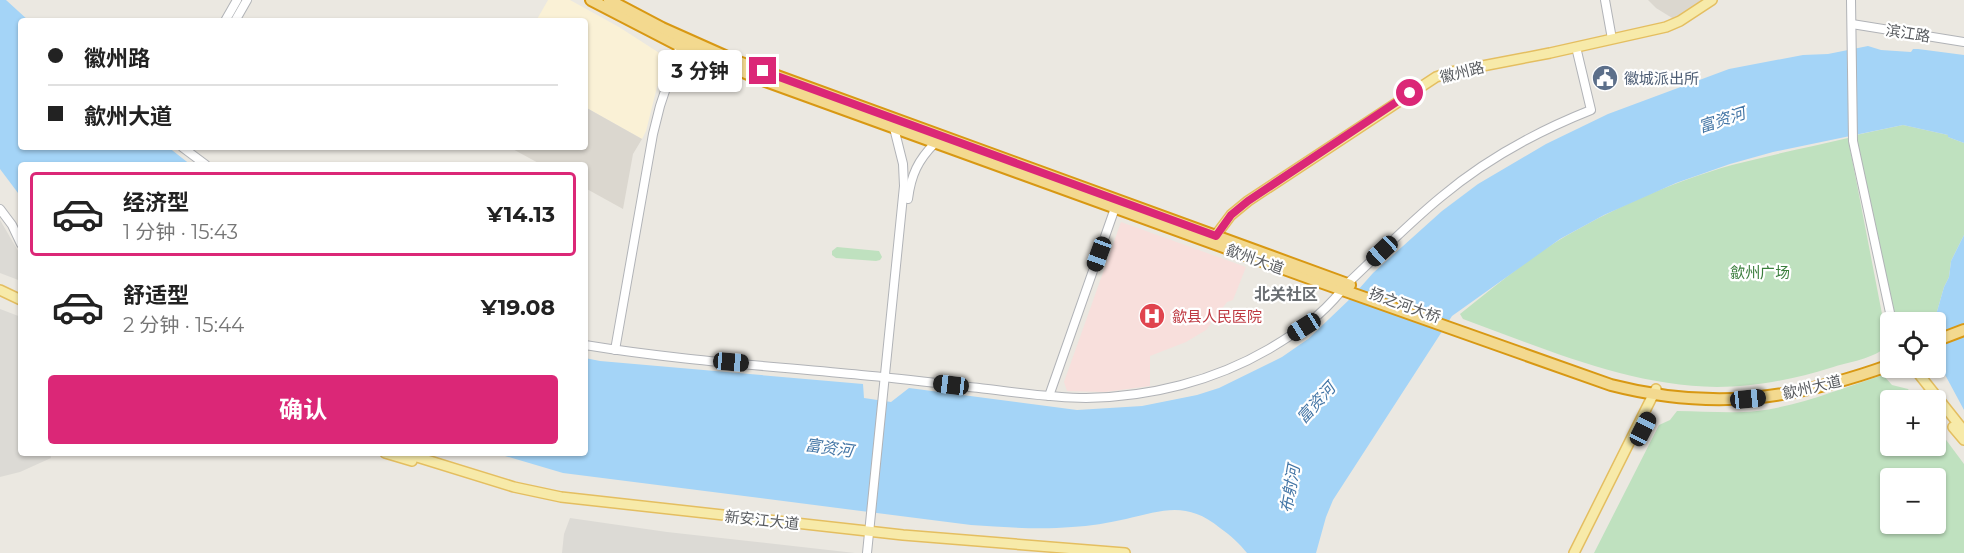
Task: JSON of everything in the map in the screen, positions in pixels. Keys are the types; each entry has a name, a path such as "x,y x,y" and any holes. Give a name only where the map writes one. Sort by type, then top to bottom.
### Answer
{"highway":[{"name":"歙州大道","path":"591,0 680,46 742,72 1115,208 1348,288"},
{"name":"歙州大道","path":"609,0 662,28 736,61 1216,236 1348,288"},
{"name":"扬之河大桥","path":"1348,288 1457,328"},
{"name":"歙州大道","path":"1457,328 1594,380 1710,400 1762,398 1808,390 1880,368"},
{"path":"1946,337 1964,330"},
{"path":"1946,344 1964,338"},
{"name":"歙州大道","path":"1658,392 1710,394 1768,391 1825,378 1880,361"}],"main road":[{"name":"徽州路","path":"1216,236 1231,215 1248,201 1430,80 1451,72 1675,24 1712,0"},
{"path":"0,284 18,293"},
{"path":"0,290 18,299"},
{"path":"1915,378 1924,390"},
{"path":"1922,378 1964,431"},
{"path":"1574,553 1658,392"},
{"path":"1581,553 1658,392"},
{"path":"1946,417 1964,440"},
{"name":"新安江大道","path":"395,456 513,493 549,501 1125,553"},
{"name":"新安江大道","path":"414,456 514,487 550,495 1044,553"}],"street":[{"path":"227,18 237,0"},
{"path":"237,18 247,0"},
{"path":"1605,0 1612,39"},
{"path":"1851,0 1853,141 1890,312"},
{"name":"滨江路","path":"1852,26 1964,42"},
{"path":"615,350 653,134 680,46"},
{"path":"588,346 1050,396 1098,398 1138,394 1218,374 1254,357 1304,327 1348,288 1421,214 1456,185 1556,125 1591,110 1576,47"},
{"path":"872,553 872,531 904,186 903,164 894,128"},
{"path":"887,377 909,195 915,168 921,157 935,143"},
{"path":"186,150 202,162"},
{"path":"1050,396 1115,208"},
{"path":"0,209 18,238"},
{"path":"867,553 872,531"}],"shaded area":[{"path":"548,0 570,0 619,27 664,56 667,64 657,87 642,139 588,109 588,18 538,18"},
{"path":"1648,0 1709,0 1677,21"},
{"path":"588,109 642,139 633,154 623,209 588,190 588,162 536,162 514,150 588,150"},
{"path":"0,220 18,251 18,280 0,273"},
{"name":"歙县人民医院","path":"1121,222 1246,267 1233,300 1227,302 1206,330 1186,342 1150,356 1150,386 1105,392 1067,391 1064,382"},
{"path":"0,309 18,316 18,456 51,456 51,458 20,472 0,477"},
{"path":"570,518 667,532 855,553 562,553 564,534"}],"green space":[{"path":"1903,125 1948,135 1964,143 1964,235 1951,261 1949,277 1937,312 1893,312 1855,141 1856,135"},
{"name":"歙州广场","path":"1848,138 1882,312 1880,352 1876,354 1861,360 1774,382 1731,387 1684,385 1651,380 1587,364 1463,319 1460,314 1543,250 1597,219 1686,180 1775,154"},
{"path":"837,247 879,251 882,257 876,261 836,258 832,255 832,251"},
{"path":"1880,376 1880,378 1886,378 1892,385 1908,389 1880,390 1880,456 1946,456 1946,440 1964,464 1964,553 1594,553 1659,425 1670,420 1677,411 1757,411 1805,401"}],"water":[{"path":"0,0 6,0 26,18 18,18 18,150 172,150 187,162 18,162 18,193 0,169"},
{"path":"1868,46 1881,50 1911,52 1913,49 1918,49 1964,55 1964,143 1948,135 1903,125 1773,152 1676,183 1604,215 1560,239 1452,316 1333,500 1316,553 1247,553 1208,519 1186,511 1164,511 1106,523 1059,528 971,525 563,473 505,456 588,456 588,359 863,384 864,398 891,402 909,388 1077,410 1142,406 1197,395 1219,388 1282,357 1308,339 1351,298 1373,273 1442,211 1478,184 1546,144 1608,114 1729,69 1803,55 1828,54"},
{"path":"1964,235 1964,410 1946,376 1946,312 1937,312 1949,277 1951,261"}],"place":[{"name":"徽城派出所","path":"1605,78"},
{"name":"歙县人民医院","path":"1152,316"}],"district":[{"name":"北关社区","path":"1286,294"}],"route":[{"path":"763,71 1216,236 1231,215 1248,201 1410,93"}],"water label":[{"name":"富资河","path":"1722,120"},
{"name":"富资河","path":"1316,403"},
{"name":"富资河","path":"829,448"},
{"name":"布射河","path":"1290,489"}]}
